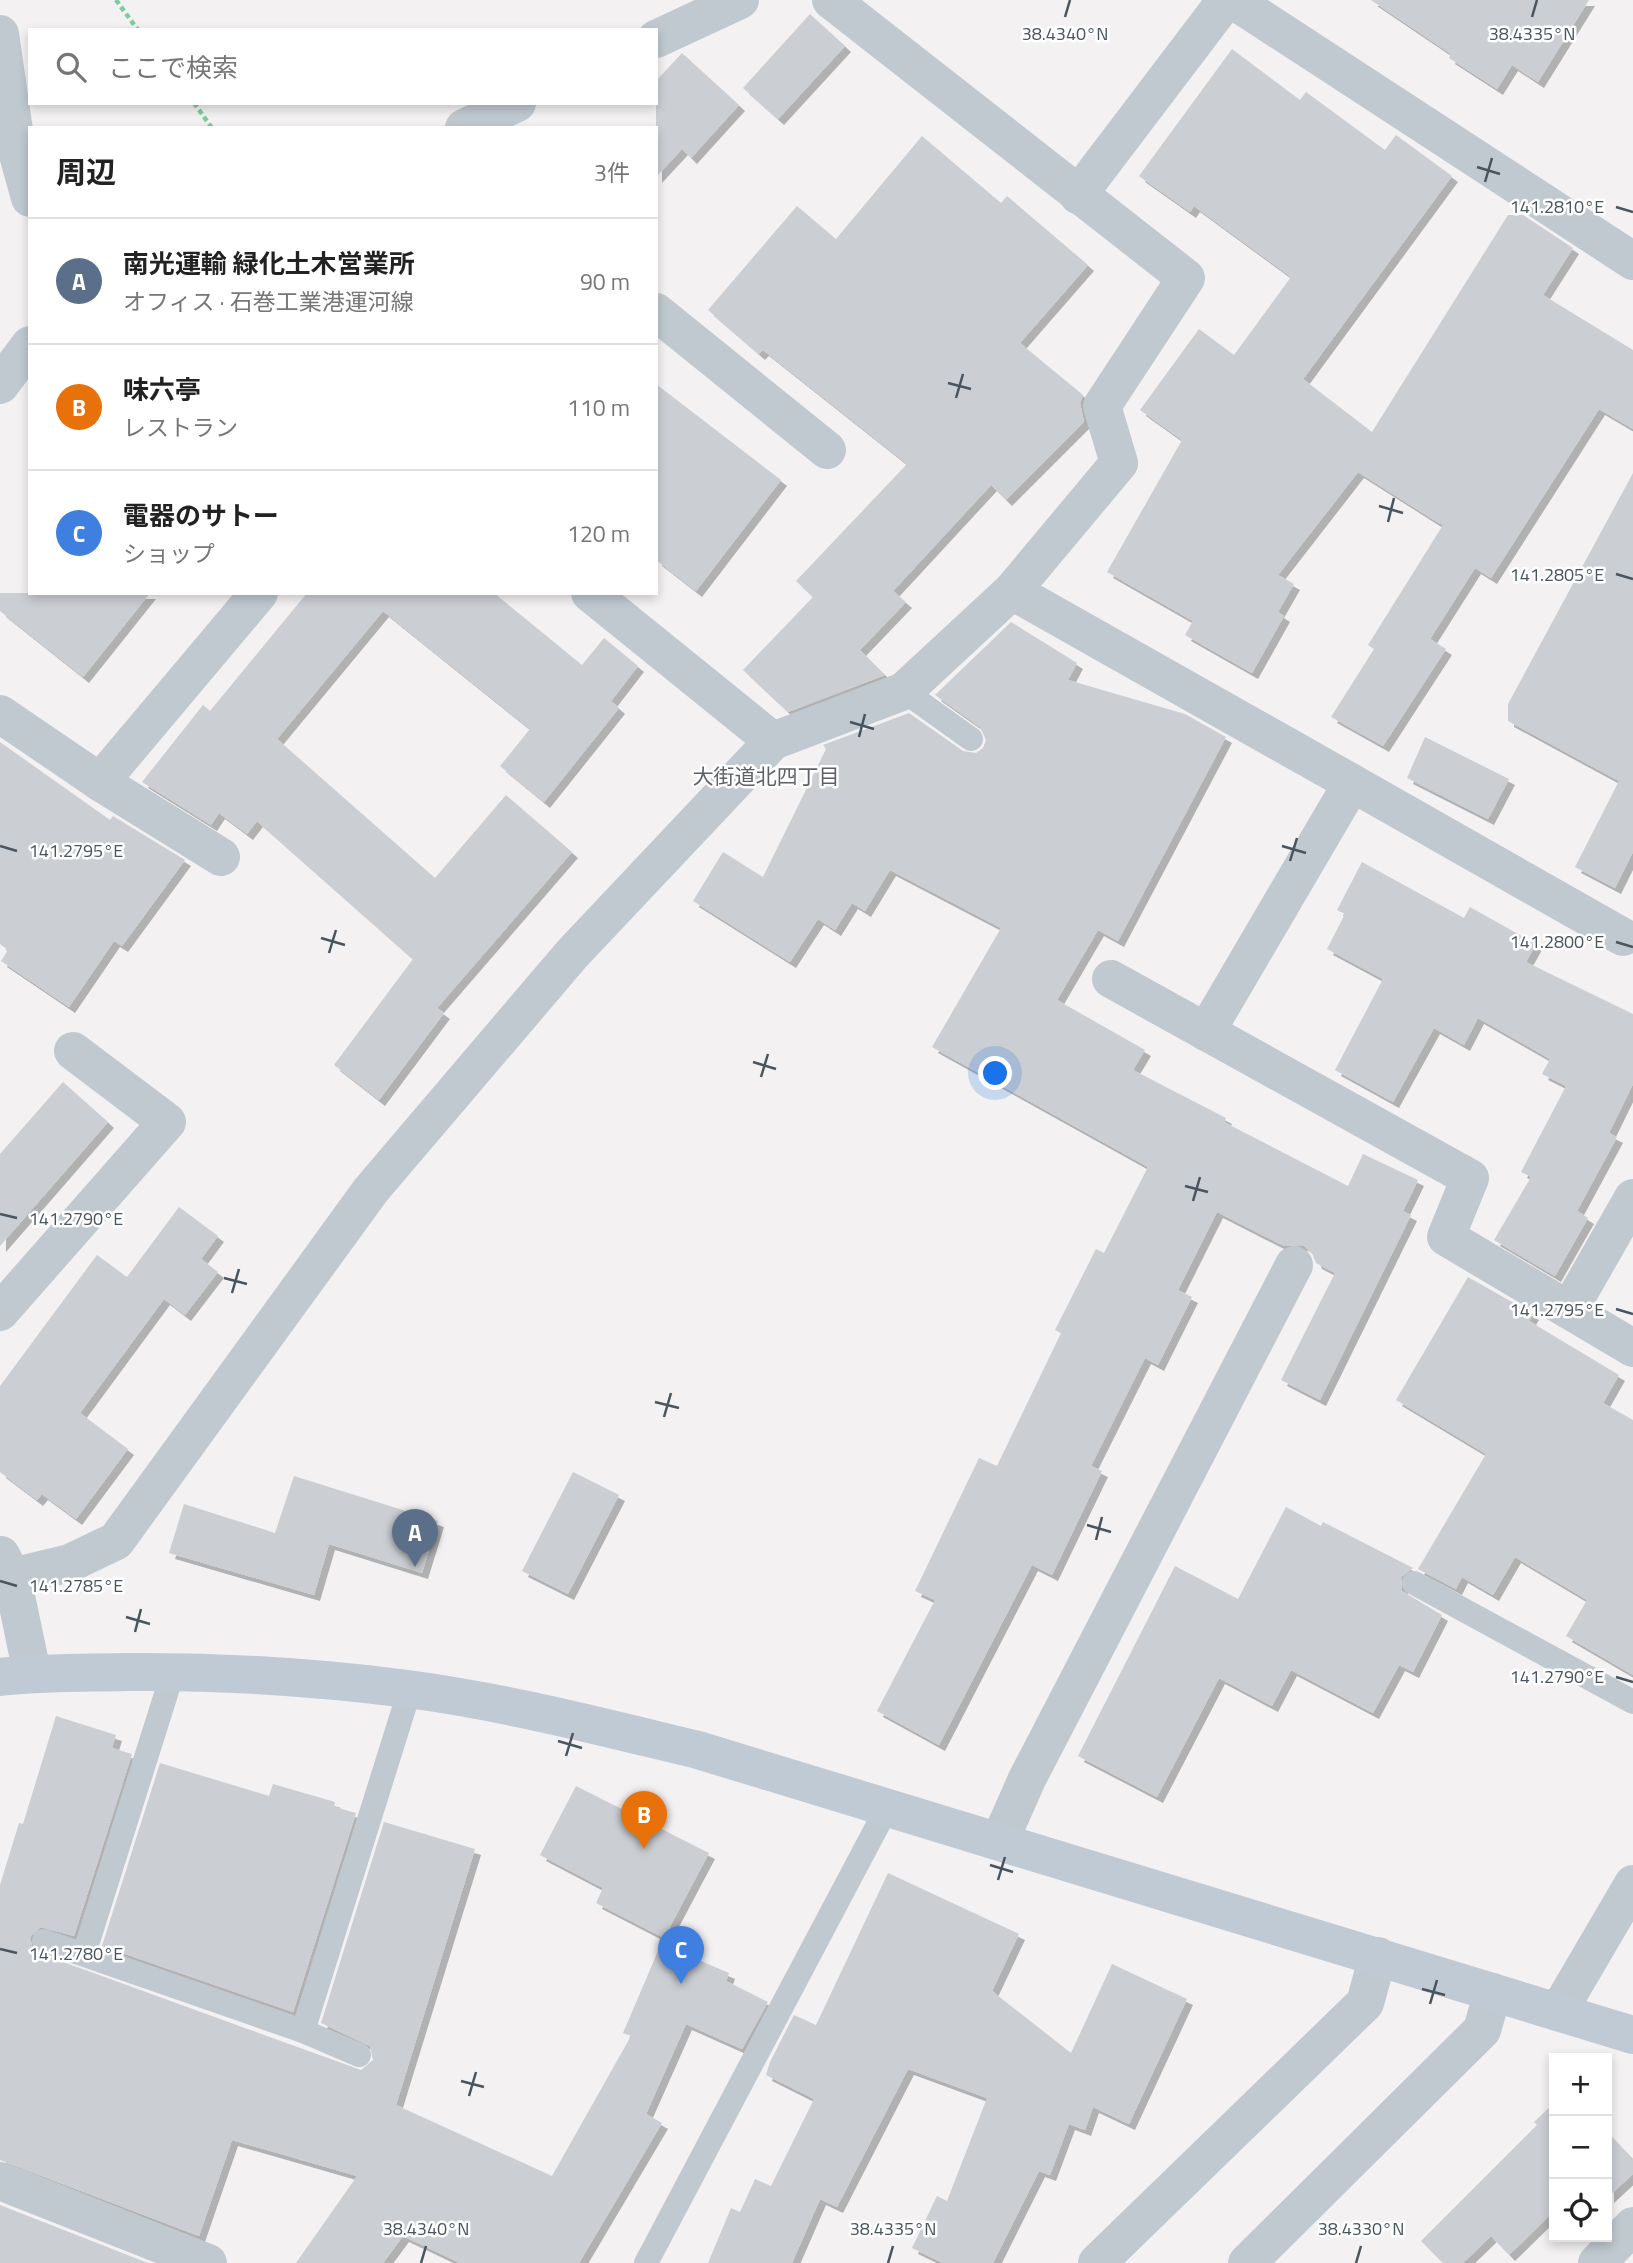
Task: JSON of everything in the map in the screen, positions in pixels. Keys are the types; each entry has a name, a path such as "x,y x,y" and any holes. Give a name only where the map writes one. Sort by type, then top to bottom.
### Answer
{"street":[{"path":"658,38 740,0"},
{"path":"831,0 1186,278 1102,406 1119,463 1012,592 904,691 773,741 572,954 371,1190 116,1541 71,1563 6,1565 16,1675 173,1672 291,1676 410,1689 546,1713 698,1750 1633,2035"},
{"path":"1078,195 1226,0"},
{"path":"1233,0 1633,261"},
{"path":"0,34 16,151 28,191"},
{"path":"468,126 513,105"},
{"path":"658,314 827,450"},
{"path":"0,385 28,348"},
{"path":"1012,592 1352,783 1628,928"},
{"path":"100,782 257,595"},
{"path":"592,595 773,741"},
{"path":"0,715 100,782 221,857"},
{"path":"1206,1032 1352,783"},
{"path":"1111,979 1470,1178 1446,1237 1633,1348"},
{"path":"0,1312 167,1122 73,1051"},
{"path":"1569,1310 1633,1198"},
{"path":"1000,1840 1027,1779 1294,1265"},
{"path":"1558,2012 1633,1884"},
{"path":"1097,2263 1365,2003 1378,1956"},
{"path":"1247,2263 1482,2030 1493,1992"},
{"path":"0,2180 208,2263"},
{"path":"1597,2263 1633,2226"}],"lane":[{"path":"904,691 971,739"},
{"path":"1414,1583 1633,1702"},
{"path":"84,1954 173,1672"},
{"path":"303,2031 410,1689"},
{"path":"646,2263 888,1807"},
{"path":"44,1941 303,2031 359,2055"}],"path":[{"path":"116,0 137,28"},
{"path":"195,105 211,126"}],"building":[{"path":"1371,0 1589,0 1538,82 1512,65 1497,89 1449,58 1451,54"},
{"path":"810,14 845,46 778,119 743,88"},
{"path":"1232,49 1300,100 1306,92 1385,150 1396,135 1452,176 1303,379 1372,432 1508,215 1523,215 1573,248 1543,295 1633,350 1633,429 1599,409 1491,578 1475,568 1430,639 1446,649 1383,746 1331,717 1374,649 1368,645 1443,525 1358,472 1278,575 1294,584 1278,612 1284,616 1252,673 1185,635 1193,621 1107,572 1182,440 1140,410 1199,329 1234,355 1291,277 1194,206 1190,212 1139,176"},
{"path":"682,53 739,105 691,158 682,149 658,175 656,105 658,79"},
{"path":"922,136 1001,203 1007,196 1088,265 1020,343 1083,395 1080,403 1084,422 1006,500 991,485 893,591 906,602 860,650 885,675 788,712 743,670 813,597 796,581 907,464 763,350 759,354 708,310 797,206 836,239"},
{"path":"658,386 781,480 696,591 658,562"},
{"path":"1633,473 1633,852 1615,888 1575,867 1619,781 1508,721 1508,704"},
{"path":"0,593 148,595 83,677 0,611"},
{"path":"305,595 496,595 582,665 604,638 638,666 611,701 619,708 544,802 500,766 530,729 383,611 277,739 435,878 506,795 572,852 437,1008 444,1013 379,1100 334,1065 413,959 257,821 247,834 219,813 211,825 142,782 203,705 210,711"},
{"path":"1011,622 1077,663 1068,680 1185,714 1226,737 1118,941 1098,930 1057,1000 1145,1050 1133,1070 1226,1118 1224,1122 1348,1186 1363,1154 1418,1180 1403,1211 1411,1215 1320,1400 1281,1380 1335,1273 1316,1263 1312,1253 1303,1245 1284,1246 1217,1212 1178,1290 1192,1297 1158,1365 1145,1358 1091,1466 1102,1471 1052,1575 1032,1565 939,1745 877,1711 935,1600 915,1591 979,1458 997,1466 1061,1333 1055,1330 1096,1249 1104,1253 1148,1167 932,1047 1001,928 890,870 865,911 852,903 835,930 818,919 790,962 693,901 723,852 763,877 826,749 823,745 909,713 963,751 976,753 983,748 986,740 980,727 935,695"},
{"path":"1425,737 1509,779 1488,819 1407,778"},
{"path":"0,742 110,820 113,816 185,860 122,946 114,941 69,1007 1,961 8,950 0,944"},
{"path":"1362,862 1464,918 1470,907 1536,944 1526,962 1633,1014 1633,1084 1609,1133 1617,1137 1577,1211 1588,1218 1555,1276 1494,1240 1531,1177 1521,1172 1566,1086 1542,1074 1550,1059 1478,1018 1464,1045 1434,1028 1393,1102 1335,1070 1383,979 1327,949 1345,914 1337,910"},
{"path":"63,1082 108,1122 0,1246 0,1154"},
{"path":"179,1207 218,1236 201,1259 218,1272 185,1315 164,1299 80,1413 128,1449 76,1519 42,1494 37,1500 0,1472 0,1386 97,1255 127,1277"},
{"path":"1468,1277 1533,1314 1529,1321 1619,1375 1603,1403 1633,1420 1633,1675 1566,1636 1587,1600 1515,1557 1493,1595 1462,1577 1456,1589 1418,1569 1486,1454 1396,1400"},
{"path":"573,1472 619,1495 568,1594 522,1571"},
{"path":"294,1476 438,1521 422,1573 329,1544 314,1595 169,1553 184,1504 275,1533"},
{"path":"1286,1507 1321,1526 1323,1522 1413,1568 1401,1577 1402,1591 1442,1615 1413,1672 1399,1665 1373,1713 1291,1670 1272,1706 1219,1678 1157,1797 1078,1756 1175,1566 1238,1599"},
{"path":"56,1716 116,1735 112,1748 132,1754 74,1936 41,1927 30,1937 33,1951 361,2070 373,2060 370,2046 321,2023 384,1822 475,1849 396,2105 552,2176 631,2036 623,2033 661,1944 729,1973 726,1981 768,2002 742,2049 686,2024 646,2114 662,2123 579,2263 460,2263 403,2236 383,2263 296,2263 357,2176 232,2140 199,2236 0,2160 0,1885 19,1823 23,1824"},
{"path":"160,1763 269,1796 273,1784 335,1802 334,1807 356,1813 293,2012 102,1946"},
{"path":"576,1786 709,1853 664,1938 596,1903 603,1888 540,1855"},
{"path":"888,1873 1019,1934 992,1991 1071,2053 1112,1964 1187,1999 1129,2124 1093,2107 1085,2130 1069,2124 1050,2175 1039,2171 993,2263 943,2263 912,2248 937,2196 947,2201 987,2098 908,2069 837,2207 820,2199 792,2263 708,2263 731,2208 740,2212 755,2179 771,2186 814,2099 766,2075 770,2062 794,2015 816,2025"},
{"path":"1549,2108 1549,2216 1509,2255 1491,2236 1463,2263 1443,2263 1421,2241 1537,2125 1534,2122"},
{"path":"1612,2137 1633,2159 1633,2174 1612,2193"},
{"path":"0,2205 148,2263 0,2263"}],"place":[{"name":"南光運輸 緑化土木営業所","path":"415,1567"},
{"name":"味六亭","path":"644,1849"},
{"name":"電器のサトー","path":"681,1984"}],"district":[{"name":"大街道北四丁目","path":"766,777"}]}
